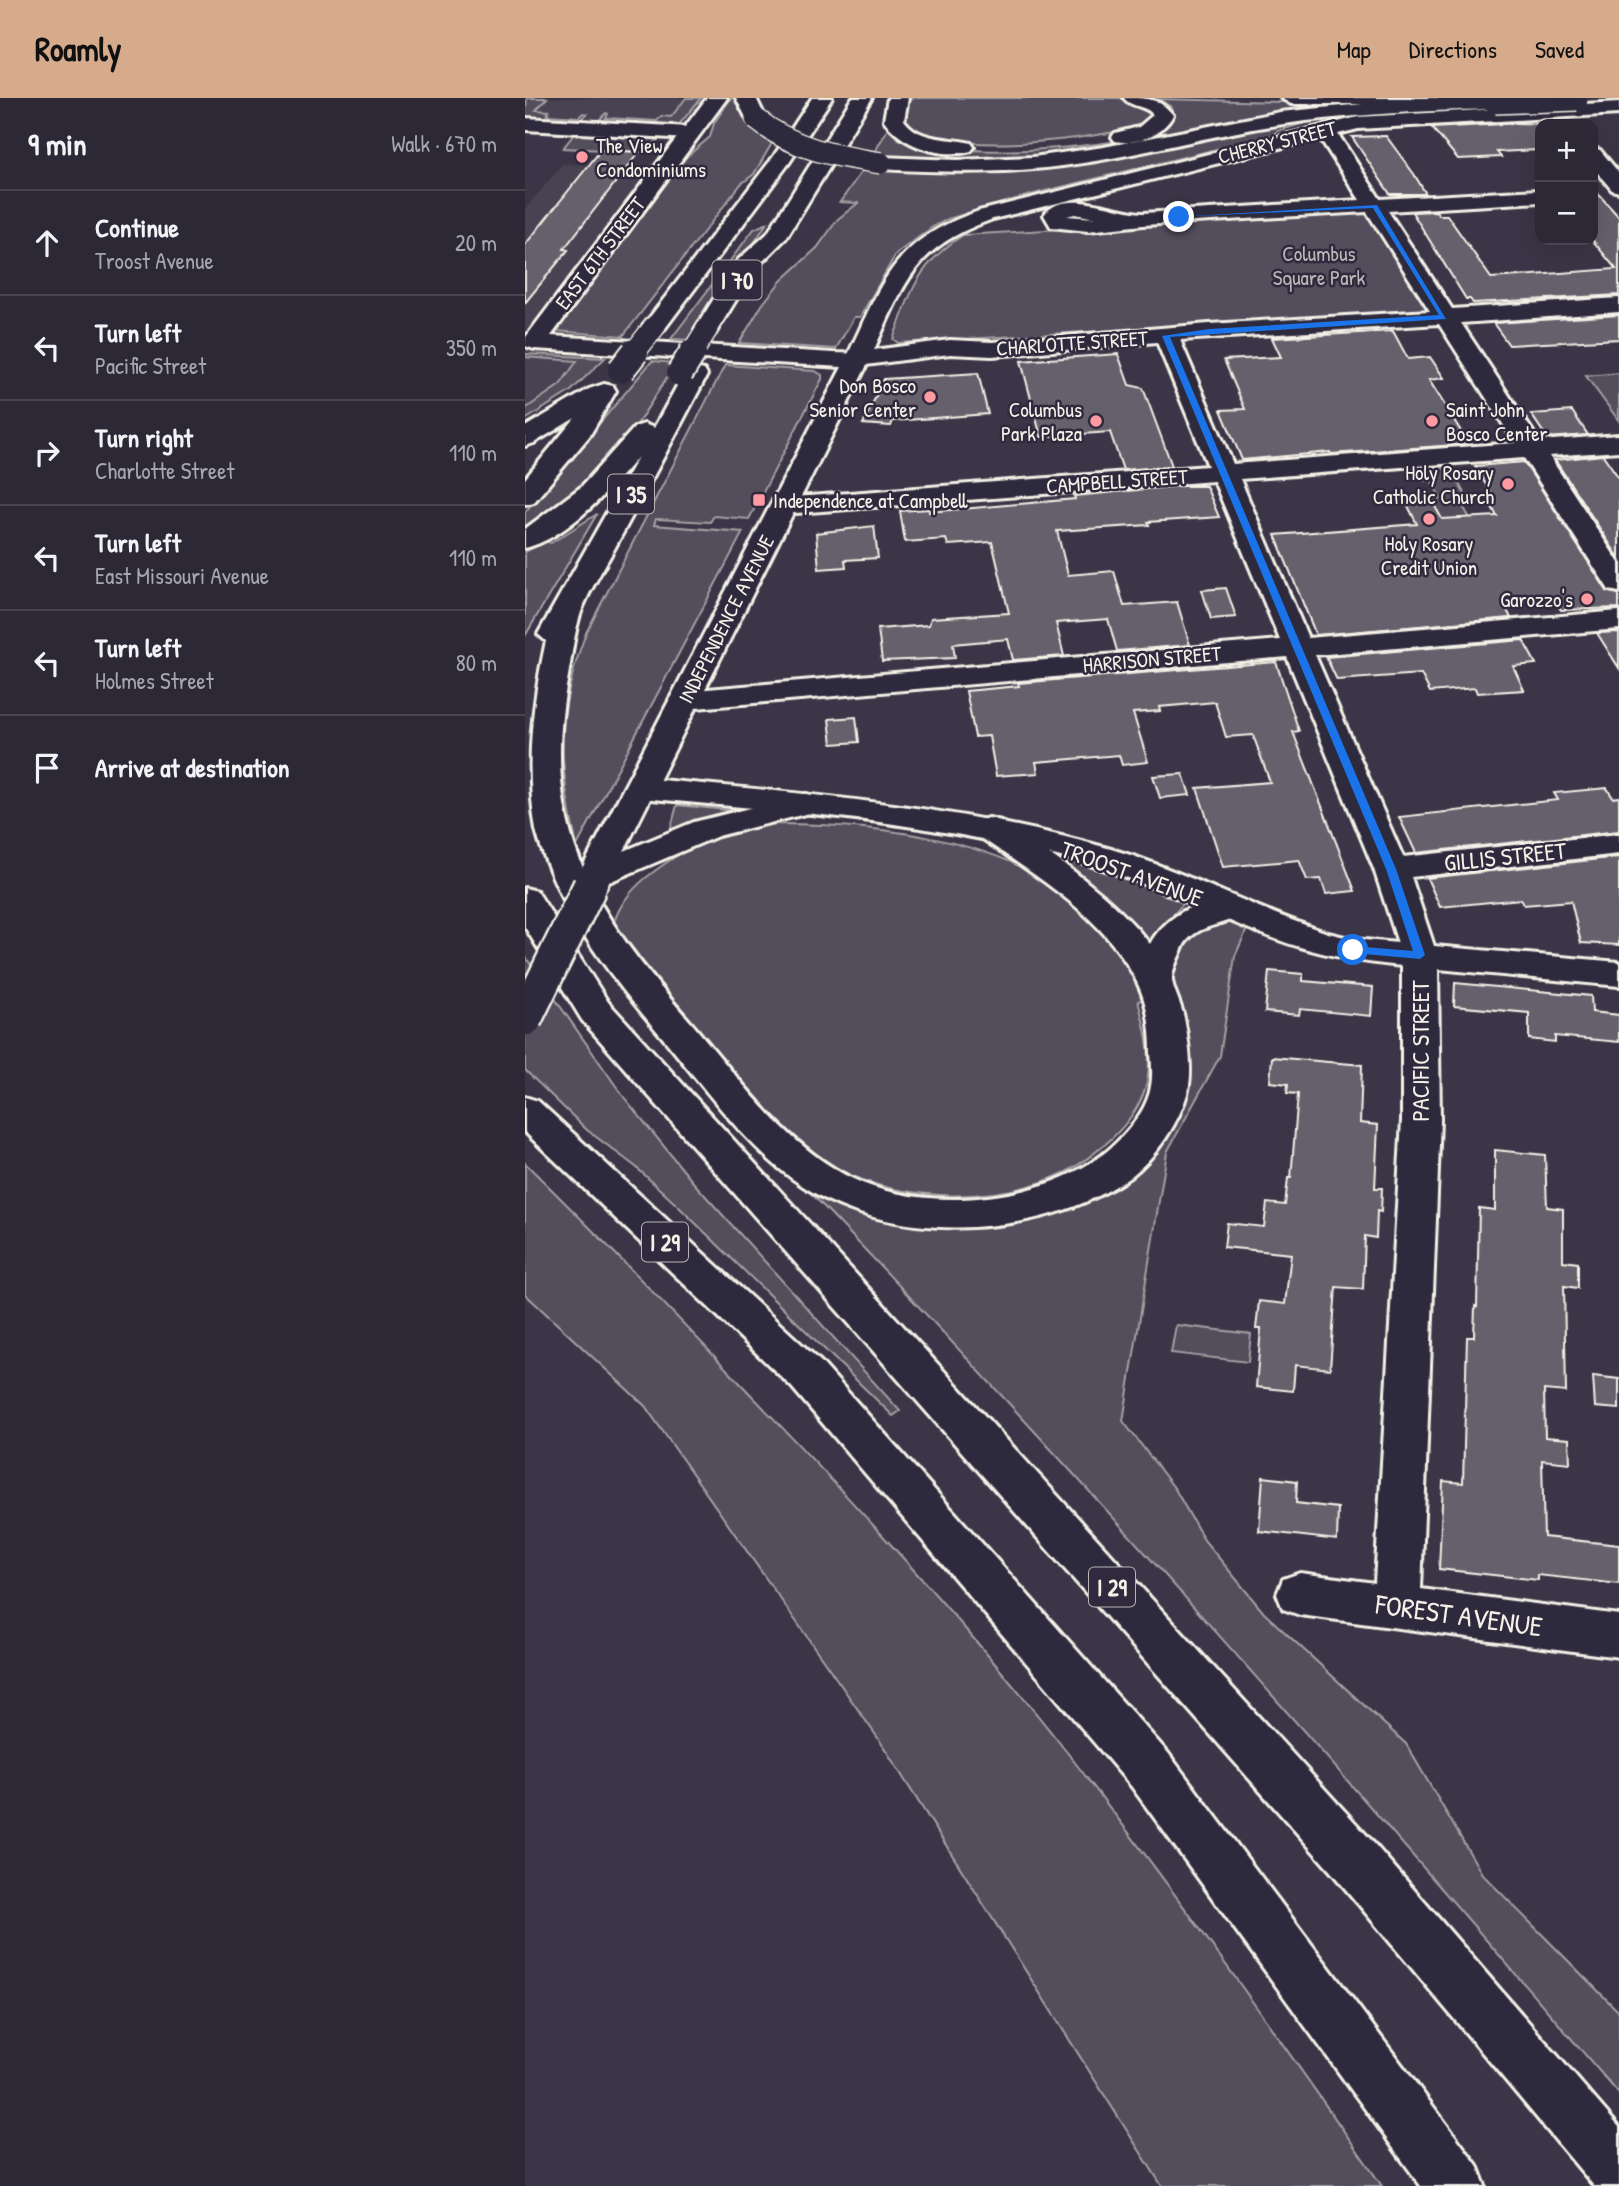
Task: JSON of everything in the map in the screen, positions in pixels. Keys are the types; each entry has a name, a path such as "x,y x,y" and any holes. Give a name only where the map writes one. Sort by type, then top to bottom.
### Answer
{"main road":[{"name":"EAST 6TH STREET","path":"530,341 717,98"},
{"path":"746,98 756,119 789,141 832,154 881,163 958,167 1029,163 1100,154 1221,128 1285,118 1496,100"},
{"path":"525,496 581,429 604,391 782,159 822,98"},
{"name":"I 35","path":"525,691 539,655 567,612 688,374 714,330 740,298 862,98"},
{"path":"896,98 894,120 897,127 917,139 948,146 1008,147 1124,136 1149,130 1161,121 1163,115 1157,106 1134,98"},
{"path":"841,178 896,98"},
{"path":"1291,98 1581,99"},
{"name":"CHERRY STREET","path":"945,233 961,223 986,215 1327,129 1375,121 1619,108"},
{"path":"782,159 784,126 790,110"},
{"path":"525,124 690,133"},
{"path":"1327,129 1329,137 1444,317 1619,584"},
{"path":"1598,163 1613,189"},
{"path":"1143,219 1535,196"},
{"path":"740,298 824,198"},
{"name":"INDEPENDENCE AVENUE","path":"525,1019 901,272 919,249 945,233"},
{"name":"I 70","path":"714,330 746,265 775,237"},
{"name":"CHARLOTTE STREET","path":"530,341 833,360 950,347 992,349 1209,331 1619,305"},
{"name":"PACIFIC STREET","path":"1166,336 1391,869 1420,955 1421,1121 1397,1606"},
{"path":"525,540 554,524 587,498 622,463 688,374"},
{"path":"525,438 604,391"},
{"name":"CAMPBELL STREET","path":"783,506 1619,443"},
{"path":"567,612 558,663 548,692 542,755 550,815 572,880 596,927 635,983 770,1136 803,1167 841,1190 879,1203 927,1212 971,1213 1021,1207 1061,1196 1101,1176 1135,1150 1157,1121 1169,1089 1170,1048 1166,1012 1154,980 1115,922 1071,886 989,828"},
{"name":"HARRISON STREET","path":"684,699 1619,620"},
{"name":"TROOST AVENUE","path":"640,788 880,811 989,828 1102,858 1160,878 1317,943 1353,950 1619,974"},
{"path":"593,881 706,830 806,804"},
{"name":"GILLIS STREET","path":"1391,869 1619,844"},
{"name":"I 29","path":"525,899 595,1011 1352,1857 1619,2171"},
{"path":"1154,980 1171,934 1185,922 1229,908"},
{"name":"I 29","path":"525,1110 806,1374 1132,1749 1334,2017 1456,2186"},
{"name":"FOREST AVENUE","path":"1300,1594 1619,1636"}],"shaded area":[{"path":"525,98 705,98 680,127 525,119"},
{"path":"563,164 652,169 531,327 525,330 525,209"},
{"path":"525,349 607,355 582,382 525,420"}],"green space":[{"path":"527,98 547,98 536,110 549,111 547,115 579,117 583,113 587,114 579,121 525,118"},
{"path":"686,98 701,98 678,126 598,121 606,113 606,118 657,121 661,116 671,117"},
{"path":"731,98 739,98 775,138 754,174 741,184 623,336 554,331 678,164 710,137 714,123"},
{"path":"909,98 1129,98 1139,100 1155,111 1150,124 1097,135 1019,143 980,143 946,140 919,131 904,117"},
{"path":"1159,99 1399,105 1106,149 1000,161 893,159 873,155 890,125 961,149 1032,150 1118,141 1142,136 1170,123 1174,116 1171,107"},
{"path":"1313,117 1316,120 1277,131 1274,135 1041,192 948,219 896,254 860,317 854,317 836,349 739,343 762,305 781,281 817,248 838,219 858,203 840,202 866,165 974,168"},
{"path":"575,133 659,138 648,152 563,148"},
{"name":"Columbus Square Park","path":"1367,211 1429,308 1424,312 898,343 893,339 911,292 926,268 935,257 963,235"},
{"path":"767,223 691,340 671,339 754,229"},
{"path":"525,354 605,358 571,391 525,420 525,409 560,385 577,361 525,357"},
{"path":"652,361 676,363 612,464 525,532 525,512"},
{"path":"725,365 815,371 822,375 822,379 749,519 714,516 710,522 656,519 654,525 743,532 577,846 563,763 565,714 576,662 586,633"},
{"path":"1619,373 1619,421 1586,376"},
{"path":"1450,468 1467,498 1464,508 1478,532 1450,535 1432,501 1441,499 1431,480 1423,481 1420,476 1431,473 1431,469"},
{"path":"597,514 525,636 525,552 545,541 551,543"},
{"path":"677,805 737,811 737,814 669,835"},
{"path":"778,824 855,827 896,832 976,849 1014,863 1048,881 1079,903 1099,923 1117,948 1146,999 1138,1001 1148,1045 1148,1078 1139,1104 1120,1130 1089,1158 1066,1172 1012,1190 953,1195 922,1194 865,1181 825,1161 797,1140 690,1022 613,926 623,902 631,892 681,853 680,848 728,832"},
{"path":"1048,855 1117,874 1183,900 1183,904 1162,927 1152,947"},
{"path":"1224,920 1248,927 1235,956 1220,1056 1167,1152 1123,1421 1175,1489 1204,1540 1264,1613 1406,1744 1482,1874 1619,2012 1619,2094 1220,1636 1016,1411 808,1190 865,1214 899,1223 940,1227 986,1225 1146,1152 1169,977 1182,936"},
{"path":"525,956 623,1096 692,1181 900,1411 893,1416 679,1207 636,1167 587,1130 525,1070"},
{"path":"525,1163 658,1297 822,1469 988,1655 1066,1751 1147,1858 1382,2186 1162,2186 880,1741 645,1406 525,1294"},
{"path":"1176,1325 1251,1334 1248,1362 1171,1353"}],"building":[{"path":"1535,124 1535,150 1497,152 1501,157 1458,159 1432,128"},
{"path":"1386,136 1426,194 1390,194 1352,137"},
{"path":"601,150 639,152 564,249 568,250 525,303 525,245"},
{"path":"1598,194 1619,217 1619,295 1473,303 1466,299 1412,212 1436,211 1439,215 1447,215 1491,278 1616,269 1596,245"},
{"path":"1619,315 1619,339 1509,345 1493,323"},
{"path":"1393,331 1408,359 1430,357 1444,378 1429,380 1469,444 1242,460 1221,410 1245,409 1224,360 1281,357 1272,338"},
{"path":"1118,354 1129,385 1143,388 1172,466 1123,470 1110,432 1041,437 1021,361"},
{"name":"Don Bosco Senior Center","path":"978,373 988,414 893,421 891,426 863,424 884,379"},
{"path":"1572,411 1588,435 1547,438 1531,414"},
{"path":"1603,455 1619,478 1619,558 1555,460"},
{"path":"1524,462 1607,591 1619,594 1619,608 1561,610 1553,598 1503,602 1511,618 1316,635 1275,535 1417,524 1406,502 1432,501 1442,519 1497,516 1489,502 1496,502 1475,466"},
{"path":"1206,486 1219,517 1057,531 1068,575 1114,571 1124,606 1177,602 1190,645 1117,651 1108,619 1056,623 1064,656 1013,660 1008,639 953,644 955,658 882,661 878,629 929,625 931,618 1009,613 992,542 948,545 946,539 905,542 900,511 929,509 929,512 1075,499 1074,496"},
{"path":"874,526 878,558 845,560 846,567 819,569 816,533"},
{"path":"1226,588 1236,617 1211,619 1202,590"},
{"path":"1619,632 1619,668 1597,633"},
{"path":"1523,640 1536,664 1513,666 1524,690 1477,693 1475,688 1430,692 1421,674 1337,680 1326,657"},
{"path":"1276,662 1299,731 1293,732 1355,891 1326,894 1321,879 1307,880 1299,860 1223,867 1197,788 1270,782 1253,735 1226,737 1215,702 1159,707 1160,711 1133,713 1148,762 1122,765 1119,755 1036,762 1038,773 996,776 989,736 975,737 966,691 1019,686 1018,683"},
{"path":"856,717 859,742 832,744 829,719"},
{"path":"1183,774 1190,795 1160,798 1153,776"},
{"path":"1607,788 1613,798 1619,797 1619,831 1416,853 1399,817 1558,800 1554,793"},
{"path":"1619,857 1619,945 1581,943 1571,901 1524,905 1521,899 1440,907 1427,878"},
{"path":"1269,971 1303,974 1303,981 1373,987 1371,1016 1300,1009 1299,1015 1265,1012"},
{"path":"1455,983 1591,996 1592,1012 1619,1015 1619,1042 1555,1036 1555,1042 1529,1039 1529,1013 1454,1006"},
{"path":"1272,1057 1362,1065 1360,1123 1378,1125 1375,1188 1382,1188 1381,1212 1377,1211 1376,1238 1365,1236 1363,1289 1336,1287 1330,1369 1295,1365 1293,1391 1256,1387 1261,1329 1256,1329 1259,1301 1285,1304 1291,1254 1224,1247 1227,1223 1264,1227 1267,1203 1285,1205 1288,1178 1291,1178 1298,1094 1287,1093 1288,1084 1270,1082"},
{"path":"1495,1150 1545,1155 1547,1207 1563,1209 1563,1261 1578,1263 1578,1288 1564,1286 1566,1392 1544,1390 1545,1437 1569,1439 1570,1463 1542,1460 1544,1537 1619,1545 1619,1584 1538,1575 1538,1580 1439,1569 1443,1481 1463,1483 1467,1337 1474,1337 1475,1306 1477,1307 1479,1208 1495,1210"},
{"path":"1593,1376 1619,1379 1619,1409 1595,1407"},
{"path":"1263,1477 1297,1481 1296,1503 1338,1508 1337,1540 1259,1531"}],"place":[{"name":"The View Condominiums","path":"582,157"},
{"name":"Don Bosco Senior Center","path":"930,397"},
{"name":"Columbus Park Plaza","path":"1096,421"},
{"name":"Saint John Bosco Center","path":"1432,421"},
{"name":"Holy Rosary Catholic Church","path":"1508,484"},
{"name":"Independence at Campbell","path":"759,500"},
{"name":"Holy Rosary Credit Union","path":"1429,519"},
{"name":"Garozzo's","path":"1587,599"}],"route":[{"path":"1179,217 1375,206 1444,317 1166,336 1391,869 1420,955 1353,950"}]}
